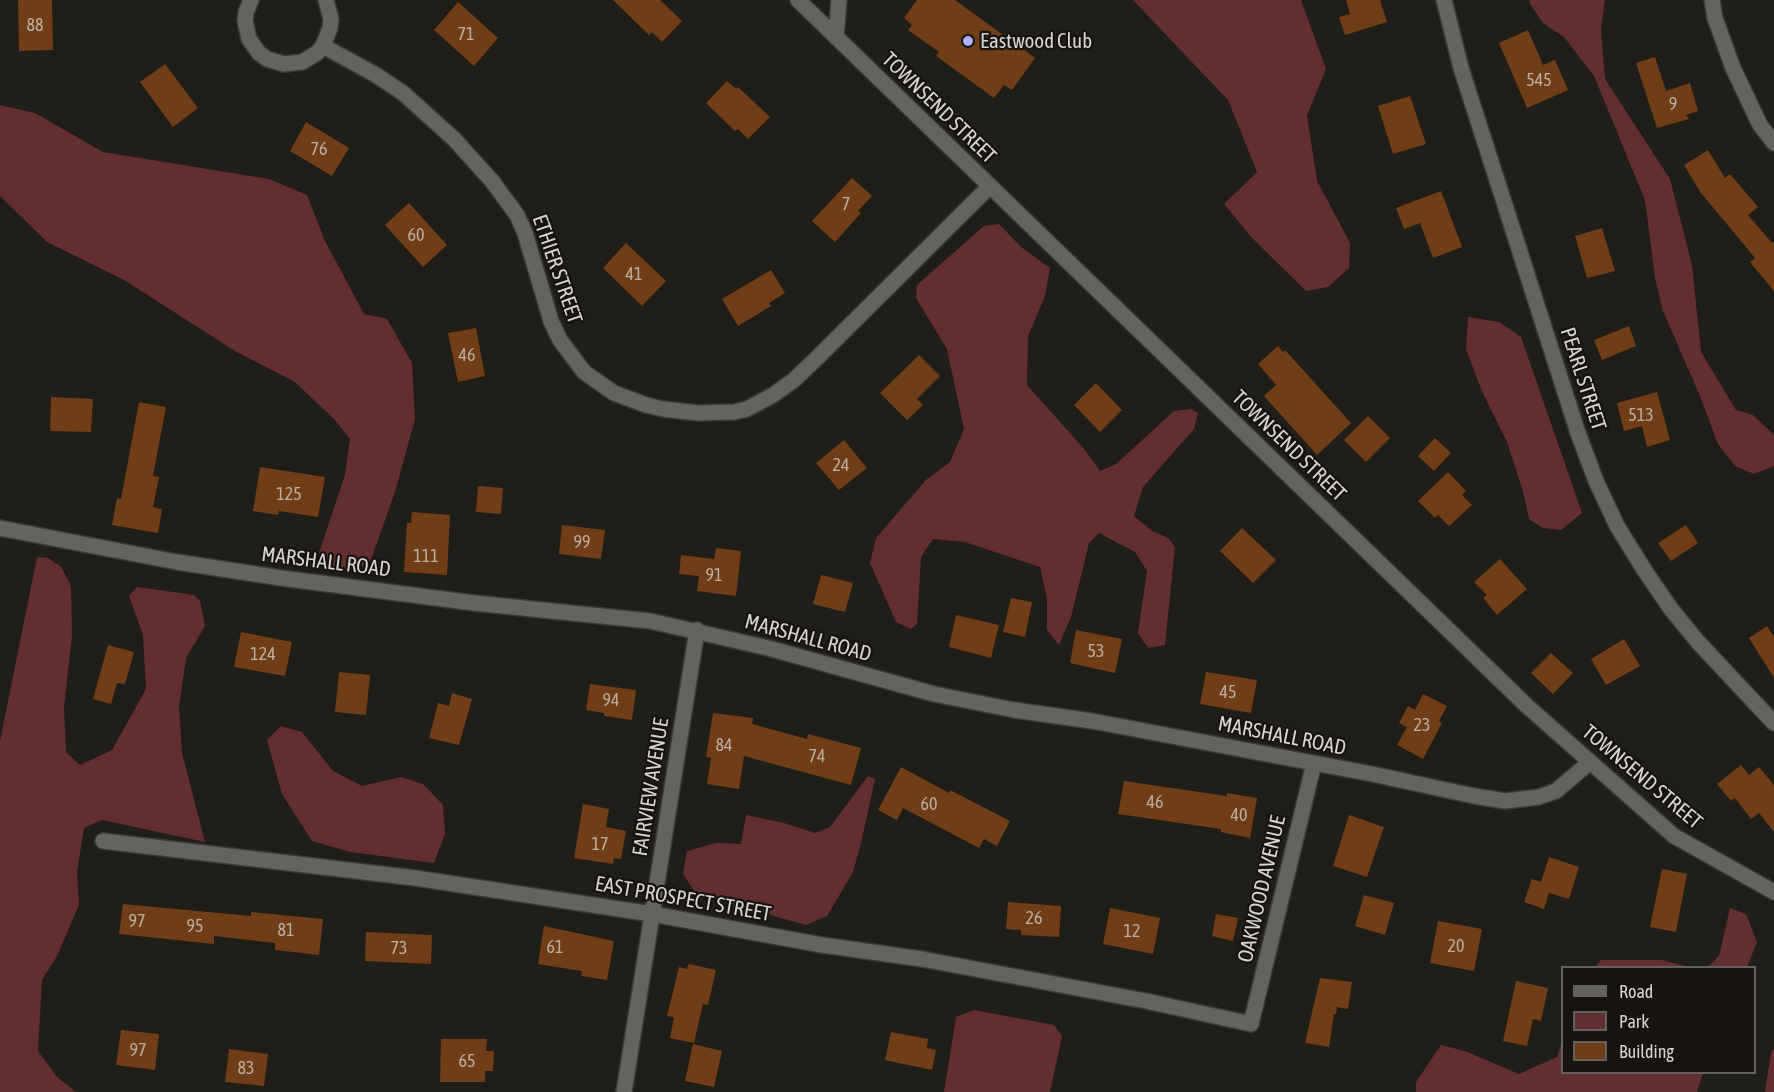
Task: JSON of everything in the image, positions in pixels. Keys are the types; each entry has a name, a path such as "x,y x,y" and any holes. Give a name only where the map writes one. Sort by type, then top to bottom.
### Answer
{"street":[{"path":"251,0 246,12 246,30 253,47 267,58 284,64 302,62 317,53 323,46 331,19 326,0"},
{"name":"TOWNSEND STREET","path":"798,0 1527,706 1674,836 1774,892"},
{"path":"836,37 839,0"},
{"name":"PEARL STREET","path":"1444,0 1461,68 1578,433 1596,481 1617,526 1671,609 1698,642 1774,723"},
{"path":"1712,0 1715,18 1733,68 1760,124 1774,143"},
{"name":"ETHIER STREET","path":"323,46 404,93 454,139 492,181 517,215 525,233 551,321 560,340 584,372 614,393 663,409 698,413 734,412 747,409 773,395 794,380 817,358 990,186"},
{"name":"MARSHALL ROAD","path":"0,528 177,562 270,576 474,603 650,621 697,630 934,694 1014,710 1092,721 1505,801 1539,798 1556,791 1590,762"},
{"name":"FAIRVIEW AVENUE","path":"624,1092 697,630"},
{"name":"OAKWOOD AVENUE","path":"1251,1024 1314,763"},
{"name":"EAST PROSPECT STREET","path":"103,841 415,878 652,914 822,945 922,959 1146,1001 1251,1024"},
{"path":"1758,882 1774,880"}],"green space":[{"path":"1133,0 1301,0 1326,69 1307,115 1317,181 1350,243 1349,268 1328,287 1306,291 1252,238 1224,204 1257,172 1228,100"},
{"path":"1530,0 1605,0 1601,29 1605,79 1670,179 1692,265 1701,352 1736,410 1753,415 1774,435 1774,466 1754,474 1735,466 1718,444 1663,311 1655,278 1645,200 1594,76 1564,37 1543,23 1529,2"},
{"path":"0,105 35,113 103,152 269,179 307,195 325,241 364,314 387,319 412,363 415,419 395,492 369,565 337,570 319,553 345,475 350,439 334,419 295,382 235,351 124,280 47,242 0,196"},
{"path":"999,224 1021,247 1050,268 1045,296 1028,336 1027,385 1085,450 1100,471 1116,464 1174,411 1191,409 1198,413 1194,429 1143,487 1134,516 1152,531 1168,538 1175,547 1165,645 1148,648 1138,633 1147,571 1135,552 1099,533 1089,543 1071,617 1059,645 1047,630 1047,599 1040,567 965,542 933,539 921,557 917,624 911,629 896,622 870,563 876,538 926,480 950,462 964,429 947,349 916,298 917,285 984,226"},
{"path":"1468,317 1499,322 1521,337 1582,513 1561,530 1543,528 1529,519 1523,491 1507,442 1481,389 1466,349"},
{"path":"37,557 48,558 61,567 71,586 72,636 64,707 66,752 80,765 112,750 146,689 143,635 129,596 137,587 194,595 200,601 205,626 186,658 179,707 182,753 205,842 102,820 84,828 77,872 79,905 57,956 42,980 38,1051 57,1077 76,1092 0,1092 0,741"},
{"path":"281,726 302,732 333,771 362,786 401,777 423,784 443,805 445,834 434,863 350,852 312,841 282,794 267,740"},
{"path":"868,776 875,779 853,872 827,916 806,925 696,894 683,874 687,851 716,843 741,844 746,815 784,823 815,833 830,827"},
{"path":"1730,908 1746,914 1757,942 1747,966 1709,966 1719,956"},
{"path":"1601,960 1662,960 1685,966 1596,966"},
{"path":"974,1010 1054,1025 1062,1036 1050,1092 944,1092 956,1017"},
{"path":"1561,1044 1561,1074 1703,1074 1697,1092 1416,1092 1416,1082 1441,1045 1465,1051 1519,1074 1557,1057"},
{"path":"1774,1049 1774,1092 1765,1092 1771,1052"}],"building":[{"path":"18,0 52,0 53,50 19,51"},
{"path":"613,0 660,0 682,21 662,42 652,32 649,35"},
{"name":"Eastwood Club","path":"917,0 955,0 1035,58 1012,90 1004,85 994,98 936,56 939,52 908,30 912,25 904,18"},
{"path":"1346,0 1380,0 1387,22 1345,35 1339,17 1350,14"},
{"path":"458,2 498,38 474,66 434,30"},
{"path":"1528,30 1543,65 1555,60 1568,90 1527,108 1499,43"},
{"path":"1655,57 1666,91 1690,83 1698,111 1686,115 1689,119 1657,128 1636,63"},
{"path":"165,64 198,108 173,127 140,82"},
{"path":"727,81 736,89 738,87 770,117 748,139 738,129 735,131 706,103"},
{"path":"1410,96 1426,144 1393,154 1378,106"},
{"path":"306,122 349,148 332,176 290,151"},
{"path":"1708,150 1725,178 1730,174 1758,207 1748,215 1772,243 1774,241 1774,291 1750,262 1755,258 1701,193 1684,165"},
{"path":"852,178 872,196 858,211 861,213 835,242 812,221"},
{"path":"1441,191 1462,247 1433,258 1420,223 1404,229 1396,208"},
{"path":"409,203 447,245 423,267 385,225"},
{"path":"1602,228 1615,271 1587,278 1575,236"},
{"path":"626,243 666,281 642,306 603,268"},
{"path":"771,270 785,293 769,303 771,306 738,326 722,299"},
{"path":"1629,326 1636,346 1602,360 1594,340"},
{"path":"476,328 485,376 458,382 448,333"},
{"path":"1278,346 1283,352 1285,350 1351,423 1317,455 1264,396 1276,385 1258,364"},
{"path":"919,355 940,376 917,399 923,405 907,420 880,393"},
{"path":"1096,383 1122,410 1100,432 1074,405"},
{"path":"1657,392 1670,440 1647,447 1642,426 1624,431 1617,403"},
{"path":"51,397 93,399 91,432 50,431"},
{"path":"139,402 166,407 153,476 159,477 153,507 162,509 158,533 112,525 117,498 121,499"},
{"path":"1368,416 1390,438 1366,462 1344,440"},
{"path":"1435,438 1451,453 1434,471 1418,456"},
{"path":"844,440 867,468 839,490 816,463"},
{"path":"260,467 325,477 318,517 279,511 278,515 253,511"},
{"path":"1448,472 1466,491 1462,495 1472,505 1449,526 1438,515 1435,518 1418,501"},
{"path":"478,486 503,488 501,514 476,512"},
{"path":"412,512 450,515 447,575 404,572 407,523 411,523"},
{"path":"562,525 605,530 601,559 559,554"},
{"path":"1686,525 1698,543 1671,561 1658,543"},
{"path":"1242,528 1276,560 1253,583 1220,551"},
{"path":"716,548 741,551 736,596 697,591 699,576 679,574 681,555 714,559"},
{"path":"1500,559 1527,589 1497,615 1483,598 1487,595 1474,582"},
{"path":"821,575 853,583 845,612 813,604"},
{"path":"1011,598 1032,602 1025,637 1003,632"},
{"path":"956,615 999,625 991,658 949,647"},
{"path":"1767,626 1774,637 1774,678 1749,638"},
{"path":"1076,630 1122,639 1115,673 1070,663"},
{"path":"241,632 292,642 285,676 234,667"},
{"path":"1624,639 1640,666 1606,685 1591,659"},
{"path":"108,645 134,652 125,684 117,683 111,704 93,699"},
{"path":"1551,653 1573,673 1553,694 1531,673"},
{"path":"339,672 370,675 366,715 335,712"},
{"path":"1206,672 1257,680 1251,713 1200,704"},
{"path":"590,684 636,690 632,720 604,716 604,713 586,710"},
{"path":"452,693 472,699 459,745 429,738 438,703 449,706"},
{"path":"1423,694 1447,706 1439,721 1442,723 1423,759 1397,745 1407,727 1399,723 1408,706 1415,710"},
{"path":"713,713 753,718 752,724 807,739 808,734 861,748 851,785 744,756 739,789 707,784 711,758 706,757"},
{"path":"1741,765 1749,775 1759,767 1774,785 1774,832 1759,813 1751,819 1735,798 1731,801 1717,784"},
{"path":"901,767 949,793 950,790 1010,821 997,846 984,839 979,848 903,808 897,820 878,810"},
{"path":"1124,781 1227,796 1227,793 1257,798 1250,838 1221,832 1221,829 1118,814"},
{"path":"583,804 609,809 606,827 626,831 621,859 614,858 613,864 574,858"},
{"path":"1349,815 1384,827 1367,877 1333,866"},
{"path":"1549,857 1579,867 1569,899 1549,893 1544,909 1524,902 1532,879 1541,882"},
{"path":"1662,869 1687,874 1676,932 1650,927"},
{"path":"1364,895 1394,903 1385,935 1355,926"},
{"path":"1008,902 1061,906 1059,937 1021,935 1021,930 1006,929"},
{"path":"123,904 251,916 251,912 323,919 319,955 275,950 275,943 214,936 214,944 119,934"},
{"path":"1110,908 1160,918 1153,954 1103,944"},
{"path":"1216,914 1238,918 1233,941 1212,936"},
{"path":"1438,921 1482,929 1474,971 1430,963"},
{"path":"544,926 614,941 607,980 581,976 582,971 538,964"},
{"path":"366,932 432,935 431,964 365,961"},
{"path":"689,964 716,970 708,1005 703,1004 694,1043 670,1038 674,1017 667,1016 679,967 687,969"},
{"path":"1320,978 1352,982 1348,1009 1337,1007 1336,1014 1334,1014 1329,1047 1305,1043"},
{"path":"1516,981 1548,988 1541,1021 1533,1019 1527,1046 1503,1041"},
{"path":"121,1030 159,1034 155,1070 116,1065"},
{"path":"891,1032 928,1039 927,1048 936,1050 932,1070 885,1060"},
{"path":"441,1039 487,1039 486,1051 494,1051 493,1071 485,1071 485,1082 440,1082"},
{"path":"693,1044 722,1051 714,1087 685,1081"},
{"path":"229,1049 268,1054 264,1086 225,1082"}],"place":[{"name":"Eastwood Club","path":"968,41"}]}
